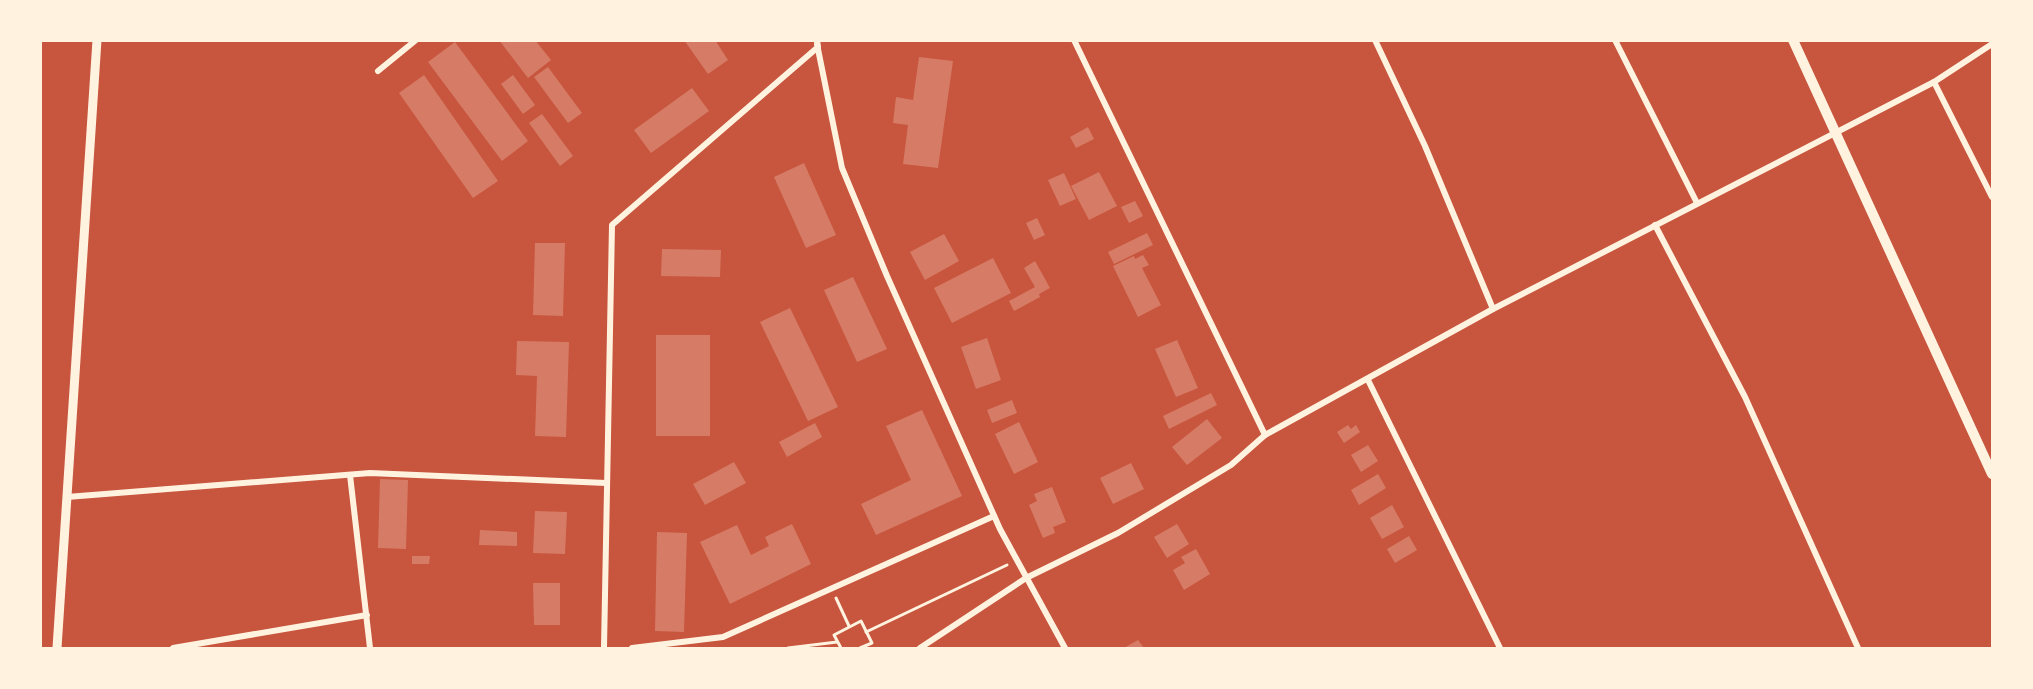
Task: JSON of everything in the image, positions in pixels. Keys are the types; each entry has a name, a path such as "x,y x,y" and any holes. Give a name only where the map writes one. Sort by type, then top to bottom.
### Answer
{"main road":[{"path":"1793,40 1992,474"}],"street":[{"path":"57,648 97,40"},
{"path":"378,71 416,40"},
{"path":"1074,40 1265,435"},
{"path":"1375,40 1425,146 1493,309"},
{"path":"1615,40 1697,203"},
{"path":"604,648 612,225 817,44"},
{"path":"817,44 842,168 886,276 994,516 1065,648"},
{"path":"920,648 1026,578 1137,521 1231,465 1265,435 1493,309 1934,82 1989,44"},
{"path":"1934,82 1992,197"},
{"path":"1655,225 1745,398 1858,648"},
{"path":"1368,380 1500,648"},
{"path":"67,497 370,473 606,483"},
{"path":"350,475 370,648"},
{"path":"632,648 723,637 994,516"},
{"path":"173,648 367,615"}],"path":[{"path":"867,632 1017,560"},
{"path":"831,589 849,626"},
{"path":"841,648 834,635 861,621 872,643 860,648"},
{"path":"788,648 837,642"}],"building":[{"path":"499,40 535,40 551,60 528,78"},
{"path":"684,40 715,40 728,60 708,74"},
{"path":"455,42 528,141 502,161 428,62"},
{"path":"919,57 953,61 938,168 903,164 908,125 893,123 896,97 913,100"},
{"path":"548,67 582,113 568,123 534,77"},
{"path":"424,75 498,181 473,198 399,93"},
{"path":"513,75 535,105 523,114 501,84"},
{"path":"692,88 709,111 651,153 634,130"},
{"path":"542,114 573,156 560,166 529,123"},
{"path":"1088,127 1094,139 1076,148 1070,137"},
{"path":"804,163 836,235 806,248 774,177"},
{"path":"1099,172 1117,206 1089,220 1071,186"},
{"path":"1064,173 1076,199 1060,206 1048,180"},
{"path":"1135,201 1143,216 1129,223 1121,207"},
{"path":"1037,218 1045,235 1034,240 1026,223"},
{"path":"1147,233 1153,245 1114,264 1108,252"},
{"path":"944,234 959,261 925,280 910,252"},
{"path":"535,243 565,243 563,316 533,315"},
{"path":"662,249 721,250 720,277 661,276"},
{"path":"1143,255 1149,265 1142,268 1161,305 1138,317 1113,266 1134,256 1135,259"},
{"path":"993,258 1011,293 952,323 934,288"},
{"path":"1035,261 1050,288 1039,294 1040,297 1014,311 1009,301 1035,287 1024,268"},
{"path":"853,277 887,349 857,362 824,290"},
{"path":"790,308 838,407 808,421 760,322"},
{"path":"656,335 710,335 710,436 656,436"},
{"path":"987,338 1001,380 976,389 961,347"},
{"path":"1177,340 1198,388 1176,397 1155,349"},
{"path":"517,341 569,342 566,437 535,436 537,376 516,375"},
{"path":"1211,393 1217,405 1169,429 1163,416"},
{"path":"1012,400 1017,413 992,423 987,410"},
{"path":"922,410 962,496 876,535 861,504 911,480 886,426"},
{"path":"1207,419 1222,438 1187,465 1172,447"},
{"path":"1019,422 1038,462 1014,474 995,434"},
{"path":"815,423 822,437 787,457 779,442"},
{"path":"1348,425 1351,429 1356,425 1360,432 1344,443 1337,432"},
{"path":"1368,445 1378,461 1361,472 1351,455"},
{"path":"734,462 746,483 705,505 693,484"},
{"path":"1131,463 1144,489 1113,504 1100,478"},
{"path":"1378,474 1386,488 1359,505 1351,490"},
{"path":"380,479 408,480 406,549 378,548"},
{"path":"1052,487 1066,522 1053,527 1055,533 1043,538 1029,505 1037,501 1034,494"},
{"path":"1392,505 1404,527 1382,539 1370,518"},
{"path":"535,511 567,512 565,554 533,553"},
{"path":"792,524 811,564 730,604 700,542 737,525 751,555 769,546 765,537"},
{"path":"1177,524 1189,544 1167,558 1154,537"},
{"path":"480,530 517,532 517,546 479,545"},
{"path":"657,532 687,533 684,632 655,631"},
{"path":"1409,536 1417,550 1395,563 1387,549"},
{"path":"1196,549 1210,574 1184,590 1173,570 1185,563 1181,557"},
{"path":"412,556 430,556 429,564 412,564"},
{"path":"533,583 560,583 560,625 534,625"},
{"path":"1138,640 1144,648 1124,648"}]}
